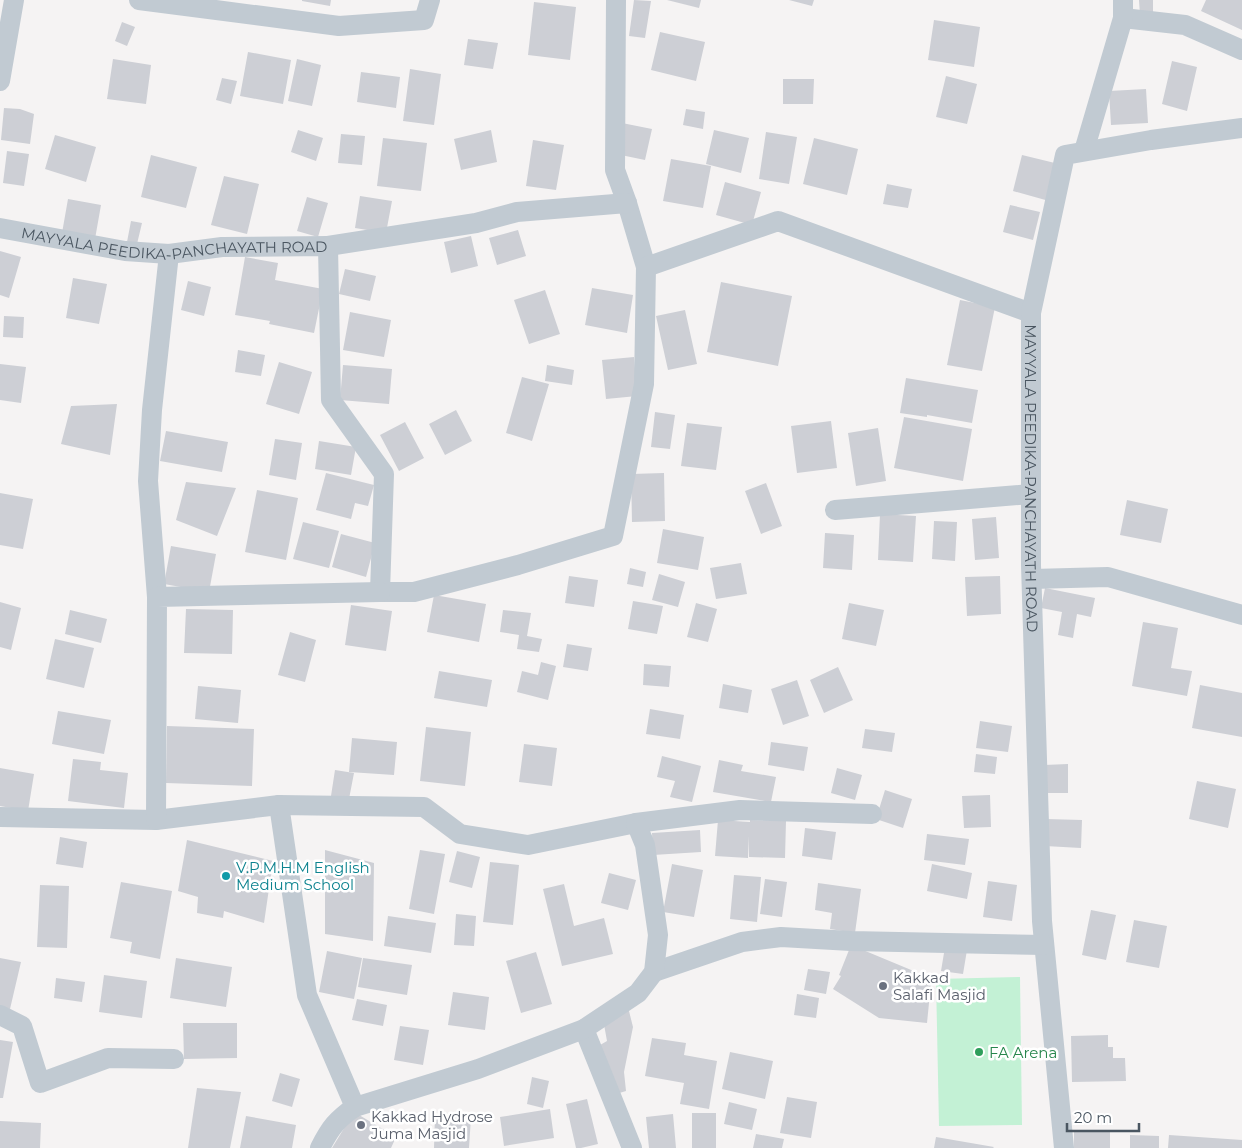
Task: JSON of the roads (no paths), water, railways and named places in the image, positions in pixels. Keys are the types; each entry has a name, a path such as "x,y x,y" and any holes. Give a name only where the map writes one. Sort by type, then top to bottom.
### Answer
{"street":[{"path":"0,81 14,0"},
{"path":"139,0 339,26 424,20 430,0"},
{"path":"157,597 414,592 518,565 613,536 644,384 646,267 615,170 616,0"},
{"path":"1084,151 1123,9 1185,25 1242,50"},
{"path":"1031,313 1065,155 1151,140 1242,128"},
{"path":"328,246 476,223 517,212 627,203"},
{"name":"MAYYALA PEEDIKA-PANCHAYATH ROAD","path":"646,267 778,221 1031,313 1032,579 1042,921 1064,1148"},
{"name":"MAYYALA PEEDIKA-PANCHAYATH ROAD","path":"0,228 125,251 169,254 222,247 328,246 331,400 384,474 380,592"},
{"path":"156,820 157,597 148,481 152,410 169,254"},
{"path":"835,510 1031,494"},
{"path":"1032,579 1108,577 1242,615"},
{"path":"279,804 307,995 355,1107"},
{"path":"0,817 156,820 279,804 424,807 460,834 528,845 636,823 740,810 872,814"},
{"path":"320,1148 331,1127 355,1107 478,1069 584,1029 638,993 654,972 658,935 645,845 636,823"},
{"path":"654,972 742,942 781,938 1044,945"},
{"path":"0,1015 22,1026 40,1083 108,1058 174,1059"},
{"path":"584,1029 632,1148"}],"place":[{"name":"V.P.M.H.M English Medium School","path":"226,876"},
{"name":"Kakkad Salafi Masjid","path":"883,986"},
{"name":"FA Arena","path":"979,1052"},
{"name":"Kakkad Hydrose Juma Masjid","path":"361,1125"}]}
